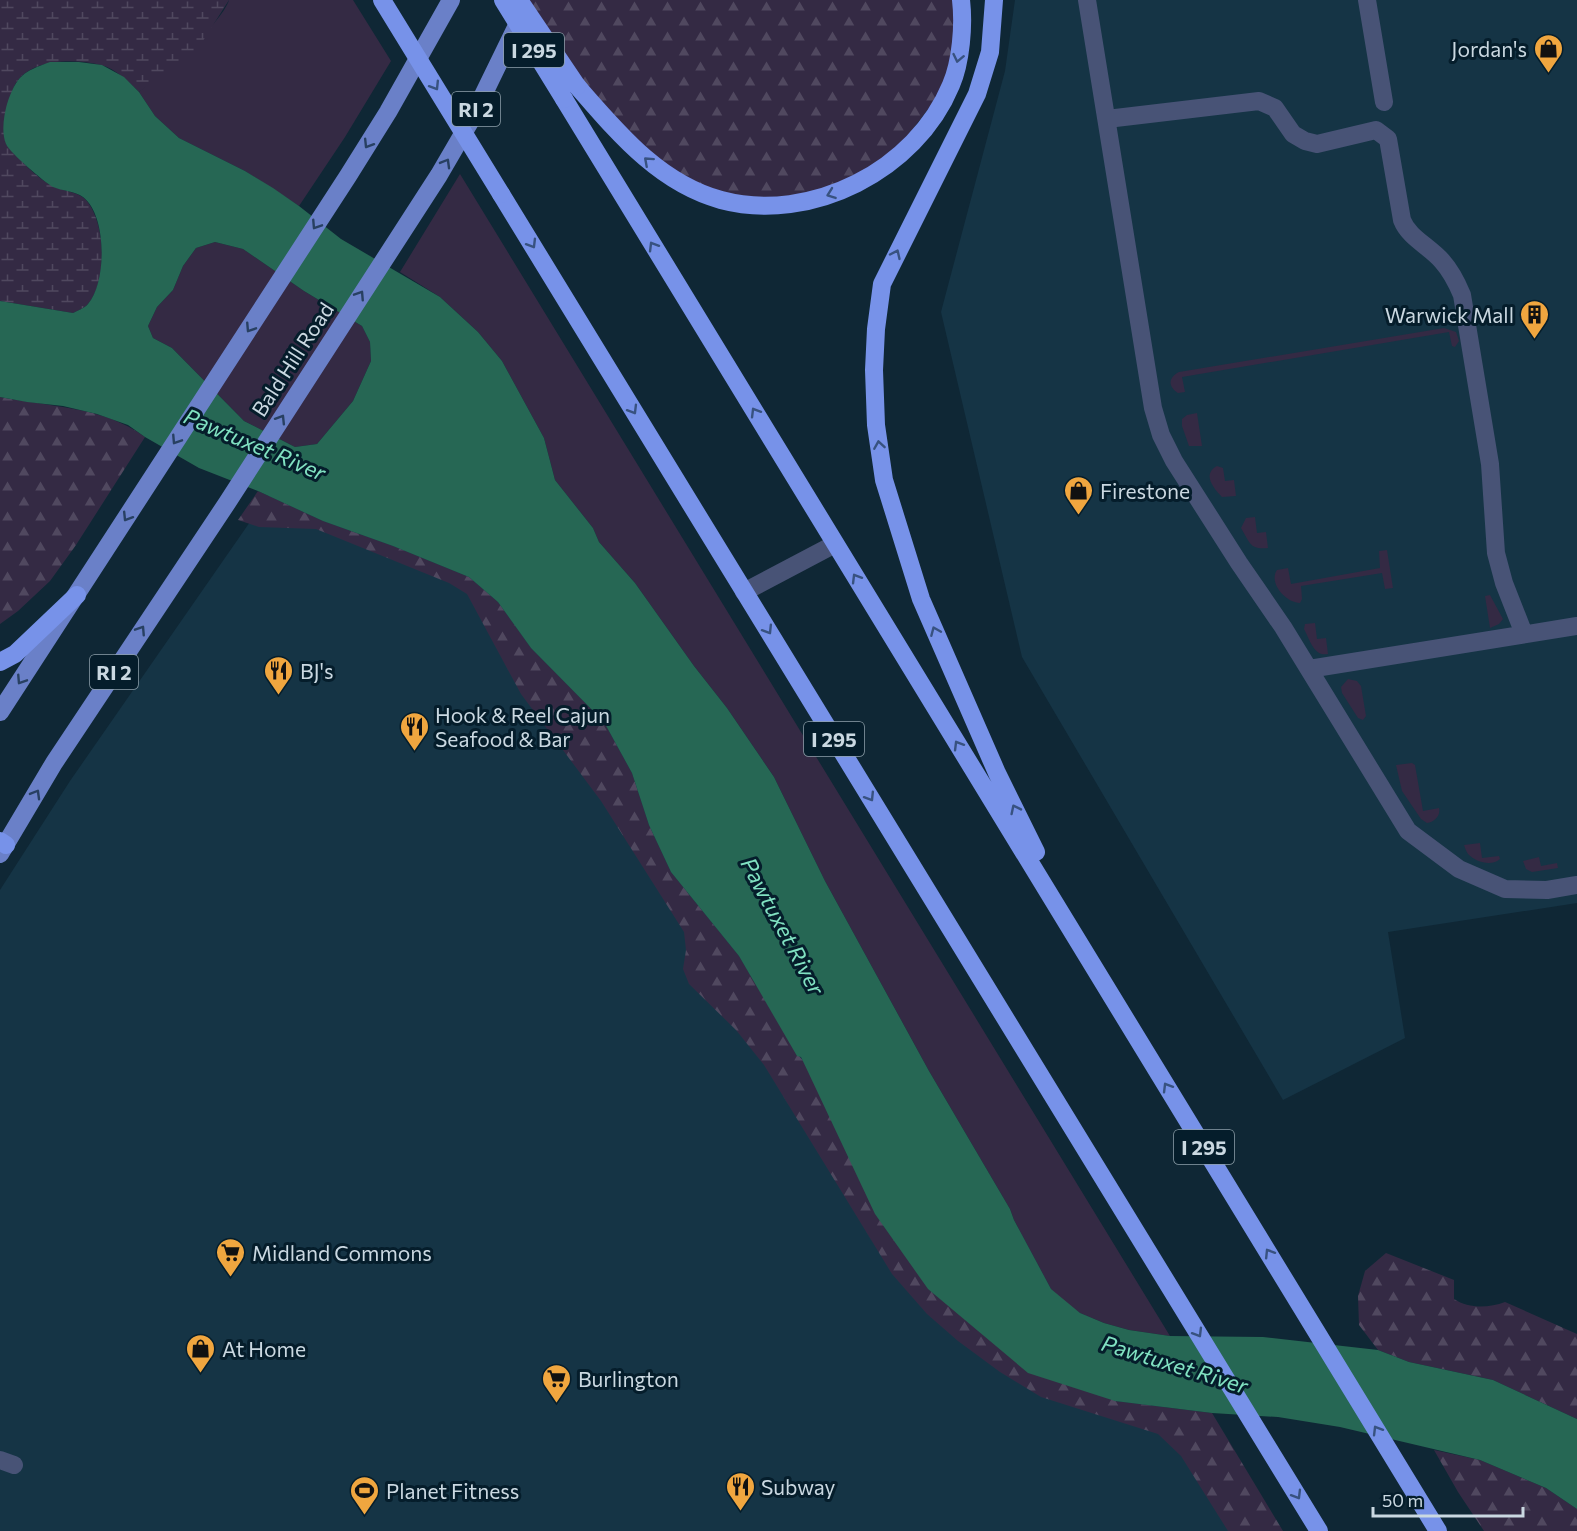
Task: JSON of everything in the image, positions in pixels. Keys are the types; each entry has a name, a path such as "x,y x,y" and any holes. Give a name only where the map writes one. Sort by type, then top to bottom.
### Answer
{"highway":[{"name":"I 295","path":"382,0 1319,1531"},
{"name":"I 295","path":"503,0 570,93 835,544 1440,1531"},
{"path":"519,0 570,93 606,120 659,170 690,188 722,200 756,205 790,204 824,197 857,184 885,167 912,144 935,116 952,84 963,16 961,0"},
{"path":"993,0 990,52 976,94 882,284 876,329 874,370 876,425 884,480 921,600 1018,816 1109,992"},
{"path":"0,662 15,654 77,595"}],"main road":[{"path":"0,712 348,176 388,112 451,0"},
{"name":"Bald Hill Road","path":"2,847 54,763 227,503 439,175 471,120 528,0"}],"street":[{"path":"1087,0 1153,408 1161,435 1174,460 1309,669 1408,831 1459,869 1504,889 1547,890 1577,885"},
{"path":"1367,0 1384,102"},
{"path":"1107,120 1259,101 1275,108 1293,134 1305,141 1317,144 1376,130 1388,139 1402,220 1407,232 1442,261 1457,282 1462,295 1490,464 1496,553 1504,583 1524,634"},
{"path":"744,592 835,544"},
{"path":"1309,669 1577,626"}],"shaded area":[{"path":"1015,0 1577,0 1577,903 1388,932 1405,1038 1283,1100 1022,657 941,312 1005,71"},
{"path":"270,493 479,570 1170,1413 1243,1531 0,1531 0,890 70,781"}],"green space":[{"path":"0,0 229,0 199,47 139,92 112,69 78,61 39,66 28,71 13,89 6,144 41,179 85,199 97,221 102,251 99,281 88,304 73,313 0,301"},
{"path":"229,0 353,0 391,61 345,137 299,206 245,171 179,138 155,116 139,92 203,35 224,10"},
{"path":"527,0 962,0 955,74 886,164 796,202 721,198 662,170 614,124"},
{"path":"460,174 1170,1336 1129,1330 1104,1323 1080,1313 1051,1289 1010,1209 929,1071 825,881 774,777 727,708 635,583 599,542 593,528 555,480 544,438 502,361 478,332 440,297 400,272"},
{"path":"215,242 243,249 304,291 362,326 370,342 371,361 353,401 317,444 295,447 244,421 172,348 153,338 148,326 157,307 173,290 183,266 196,248"},
{"path":"1444,328 1456,332 1459,341 1455,347 1452,346 1449,332 1182,377 1185,392 1178,393 1171,385 1171,379 1179,372"},
{"path":"0,397 94,413 129,427 145,437 76,545 50,581 18,611 0,624"},
{"path":"1197,413 1202,446 1189,446 1182,419 1187,415"},
{"path":"1217,466 1223,468 1225,481 1234,480 1236,496 1222,497 1210,481 1210,473"},
{"path":"258,491 323,521 469,577 498,602 531,648 604,722 632,773 649,825 671,872 739,956 797,1054 1115,1401 1212,1413 1283,1531 1228,1531 1181,1456 1158,1434 1041,1397 1000,1372 958,1341 927,1314 892,1274 764,1065 736,1030 689,984 683,969 686,950 684,932 601,801 521,694 467,594 449,583 316,529 259,527 238,520"},
{"path":"1255,517 1257,533 1266,532 1268,548 1254,547 1241,528 1246,518"},
{"path":"1387,550 1393,588 1385,589 1382,573 1301,586 1300,603 1284,596 1275,581 1277,570 1288,568 1291,584 1380,568 1379,551"},
{"path":"1490,595 1503,619 1499,624 1490,628 1485,596"},
{"path":"1315,623 1317,639 1326,638 1328,654 1319,653 1316,650 1304,629 1305,624"},
{"path":"1348,679 1357,681 1361,686 1366,716 1363,720 1358,718 1342,693 1341,687"},
{"path":"1412,763 1415,765 1423,811 1439,808 1438,816 1427,823 1421,819 1402,791 1396,765"},
{"path":"1480,843 1482,858 1499,856 1500,859 1488,863 1471,857 1464,845"},
{"path":"1539,857 1541,866 1557,863 1558,868 1532,872 1526,869 1523,861"},
{"path":"1386,1253 1454,1280 1454,1299 1466,1305 1492,1305 1505,1302 1577,1334 1577,1419 1493,1380 1409,1362 1378,1350 1359,1325 1358,1296 1365,1271"},
{"path":"1434,1450 1480,1460 1546,1488 1577,1509 1577,1531 1484,1531"}],"water":[{"name":"Pawtuxet River","path":"50,62 79,62 102,65 124,77 139,92 155,116 179,138 245,171 273,188 341,239 440,297 478,332 502,361 544,438 555,480 593,528 599,542 635,583 727,708 774,777 825,881 929,1071 1010,1209 1051,1289 1080,1313 1129,1330 1170,1336 1263,1337 1378,1350 1409,1362 1493,1380 1577,1419 1577,1509 1546,1488 1480,1460 1340,1427 1278,1417 1212,1413 1115,1401 1028,1373 928,1289 875,1214 801,1057 797,1056 739,956 671,872 649,825 632,773 604,722 531,648 498,602 469,577 323,521 258,491 199,468 128,425 97,414 63,406 0,397 0,301 73,313 87,305 94,294 99,281 101,265 100,233 97,218 91,206 80,195 53,187 42,179 14,154 4,139 5,113 14,87 22,76","holes":["215,242 243,249 304,291 362,326 370,342 371,361 353,401 317,444 295,447 244,421 172,348 153,338 148,326 157,307 173,290 183,266 196,248"]}],"place":[{"name":"Jordan's","path":"1548,74"},
{"name":"Warwick Mall","path":"1535,340"},
{"name":"Firestone","path":"1079,516"},
{"name":"BJ's","path":"279,696"},
{"name":"Hook & Reel Cajun Seafood & Bar","path":"414,752"},
{"name":"Midland Commons","path":"231,1278"},
{"name":"At Home","path":"201,1374"},
{"name":"Burlington","path":"557,1404"},
{"name":"Subway","path":"740,1512"},
{"name":"Planet Fitness","path":"365,1516"}]}
